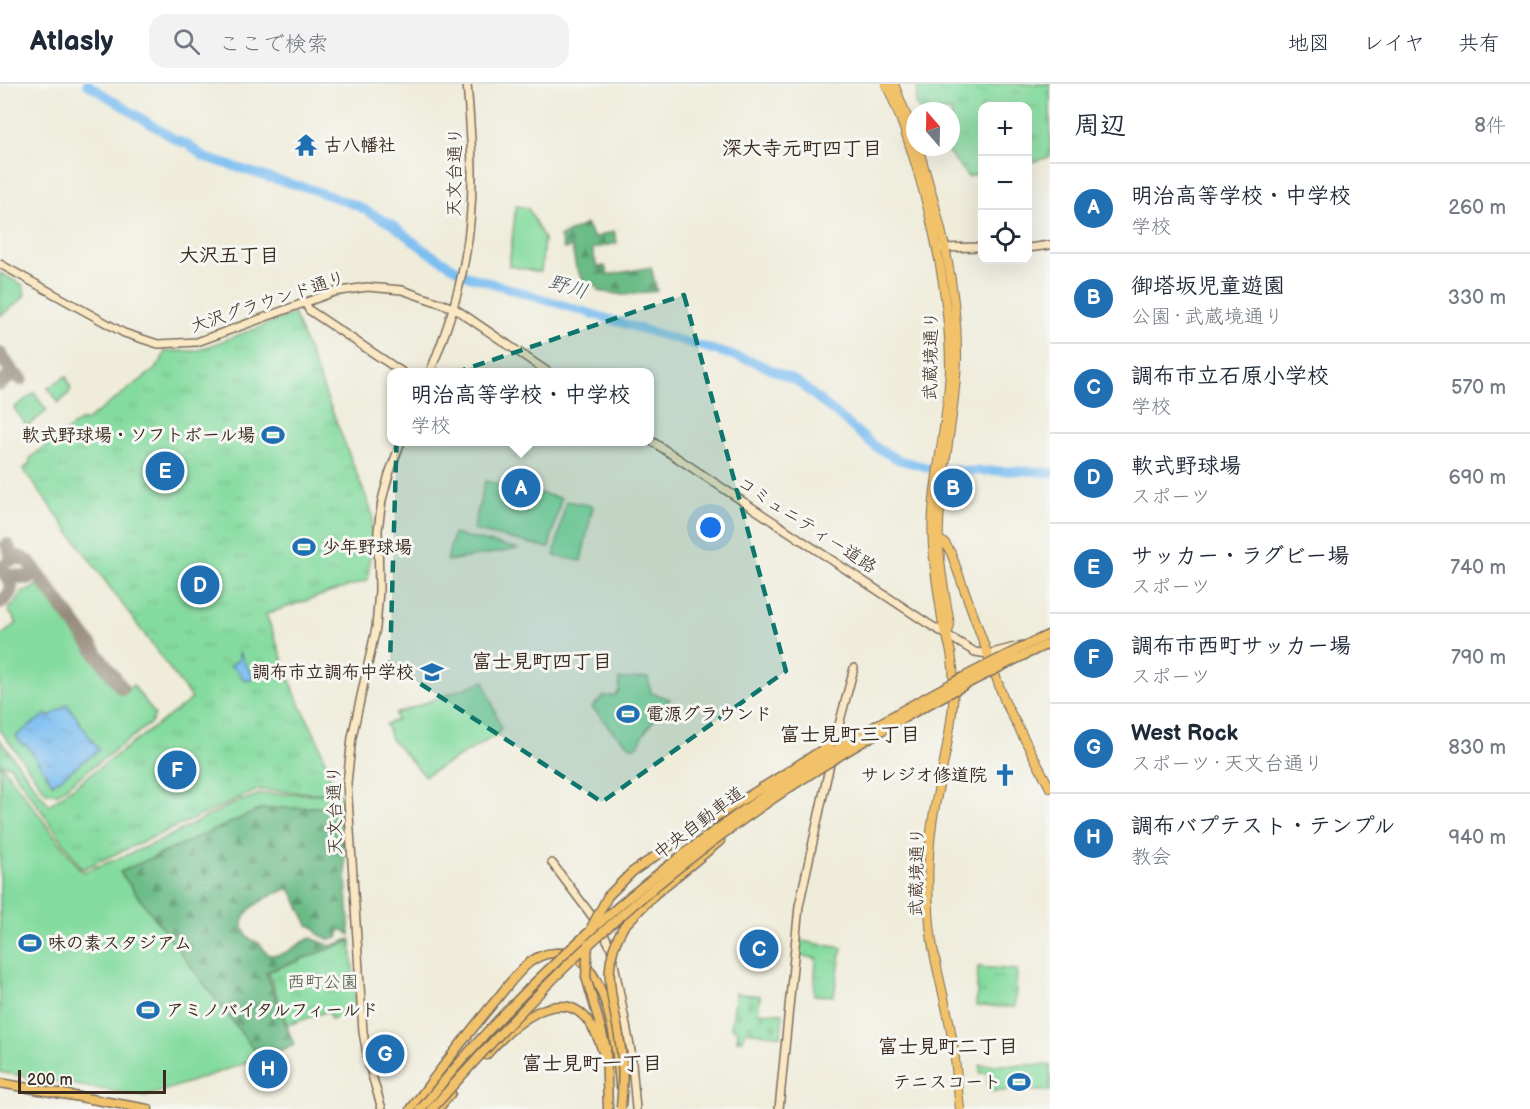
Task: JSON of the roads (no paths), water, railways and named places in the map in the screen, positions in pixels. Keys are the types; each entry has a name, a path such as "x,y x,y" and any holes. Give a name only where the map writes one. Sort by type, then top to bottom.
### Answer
{"highway":[{"name":"中央自動車道","path":"421,1109 459,1064 546,973 594,927 716,829 797,773 871,727 987,664 1050,634"},
{"name":"中央自動車道","path":"432,1109 508,1024 596,938 652,890 745,819 802,779 877,733 959,688 1050,644"},
{"path":"608,1109 605,1040 588,988 586,958 590,932 608,896 643,864 811,757 908,702 987,664"},
{"path":"621,1108 622,1056 609,983 610,958 615,942 624,926 638,910 745,819"},
{"path":"411,1109 523,968 542,956 558,952 572,954 583,961 601,991 616,1053 621,1108"},
{"path":"438,1109 513,1029 531,1015 552,1006 571,1008 585,1017 595,1032 607,1066"},
{"path":"0,1083 148,1109"},
{"path":"0,1088 120,1109"}],"main road":[{"name":"武蔵境通り","path":"886,84 913,151 941,247 949,322 949,380 943,459"},
{"path":"894,84 906,114"},
{"name":"武蔵境通り","path":"920,156 954,306 956,368 941,476 939,517 939,541 950,624 947,636"},
{"path":"949,322 951,307 954,306"},
{"name":"武蔵境通り","path":"941,476 933,512 933,554 941,614 947,636 954,696 932,826 929,903 932,943 952,1034 960,1109"},
{"path":"933,533 939,541 945,543 951,553 1003,696 1050,788"}],"street":[{"name":"天文台通り","path":"454,308 465,260 472,181 467,84"},
{"path":"1032,247 1050,245"},
{"path":"941,247 978,247"},
{"name":"大沢グラウンド通り","path":"0,264 124,333 158,344 197,342 334,292 377,287 402,290 454,308 542,368"},
{"path":"305,302 309,310 396,368"},
{"path":"432,368 454,308"},
{"name":"コミュニティー道路","path":"654,443 947,636 975,652 988,654"},
{"name":"天文台通り","path":"382,1109 369,1065 363,1032 347,783 352,737 373,645 377,616 378,530 382,500 399,446"},
{"path":"988,654 1019,646 1050,644"},
{"path":"778,1109 799,906 836,736 854,668"},
{"path":"552,863 597,921 611,948 632,1051 636,1109"}],"water":[{"path":"239,652 249,671 252,672 253,677 249,681 243,679 241,674 230,665 239,660"},
{"path":"67,704 99,750 53,784 26,744 23,746 16,736 46,714 49,717"}],"waterway":[{"name":"野川","path":"87,84 176,140 189,145 204,157 308,188 358,206 391,224 426,251 468,276 755,362 798,382 877,448 899,460 930,468 1050,473"}],"place":[{"name":"古八幡社","path":"306,145"},
{"name":"軟式野球場・ソフトボール場","path":"273,435"},
{"name":"サッカー・ラグビー場","path":"165,471"},
{"name":"明治高等学校・中学校","path":"521,488"},
{"name":"御塔坂児童遊園","path":"953,488"},
{"name":"少年野球場","path":"304,547"},
{"name":"軟式野球場","path":"200,585"},
{"name":"調布市立調布中学校","path":"432,672"},
{"name":"電源グラウンド","path":"628,714"},
{"name":"調布市西町サッカー場","path":"177,770"},
{"name":"サレジオ修道院","path":"1005,775"},
{"name":"味の素スタジアム","path":"30,943"},
{"name":"調布市立石原小学校","path":"759,949"},
{"name":"アミノバイタルフィールド","path":"148,1010"},
{"name":"West Rock","path":"385,1054"},
{"name":"調布バプテスト・テンプル","path":"268,1069"},
{"name":"テニスコート","path":"1019,1082"}],"district":[{"name":"深大寺元町四丁目","path":"802,149"},
{"name":"大沢五丁目","path":"229,256"},
{"name":"富士見町四丁目","path":"542,662"},
{"name":"富士見町三丁目","path":"850,735"},
{"name":"富士見町二丁目","path":"948,1047"},
{"name":"富士見町一丁目","path":"592,1064"}],"park label":[{"name":"西町公園","path":"323,982"}]}
